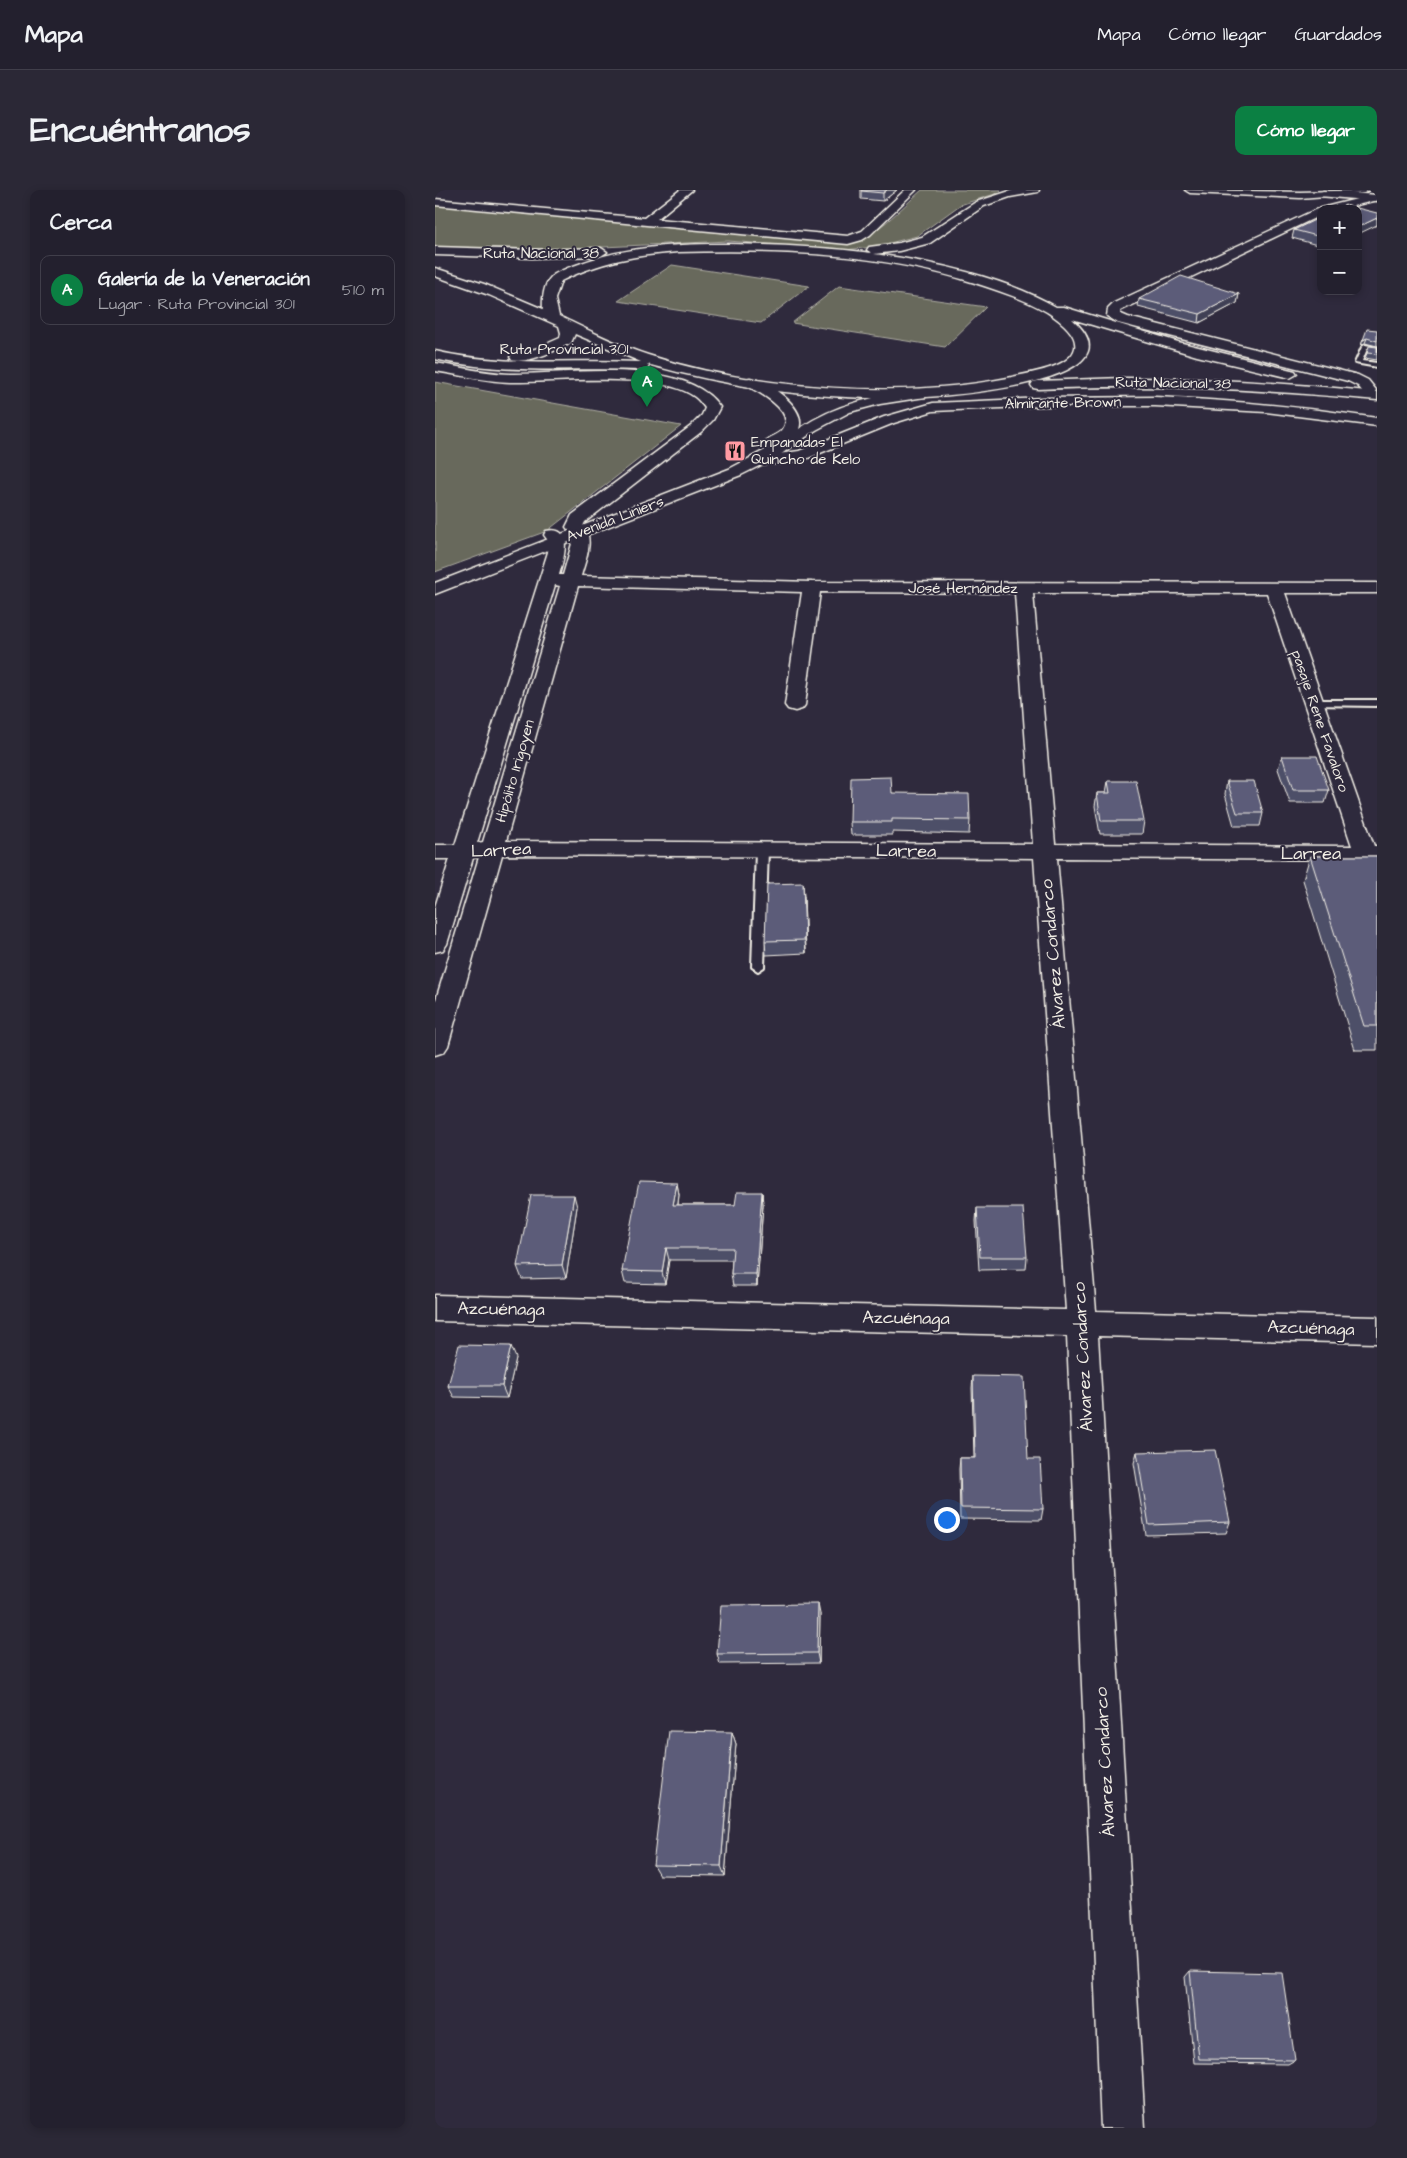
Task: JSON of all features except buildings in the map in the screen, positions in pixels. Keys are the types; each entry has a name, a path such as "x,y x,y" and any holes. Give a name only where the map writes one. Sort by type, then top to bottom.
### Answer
{"street":[{"path":"647,221 687,190"},
{"path":"435,202 848,240 858,238 866,233 911,190"},
{"path":"836,253 899,247 926,240 973,207 1009,192 1034,190"},
{"path":"1190,190 1276,195 1323,194 1364,190"},
{"path":"1323,194 1377,198"},
{"path":"1345,205 1377,198"},
{"path":"1317,213 1119,306 1114,309 1114,316 1123,320 1353,378 1374,392"},
{"path":"944,229 933,244 935,255 960,276"},
{"path":"560,322 549,308 548,300 556,279 569,272 602,259 647,252 735,248 836,253 922,266 960,276 1022,295 1047,306 1079,333 1083,343 1080,354 1073,362 1059,370 969,390 925,393 879,400 845,409 786,440"},
{"name":"Ruta Nacional 38","path":"435,251 532,254 647,252"},
{"name":"Ruta Nacional 38","path":"435,272 481,286 628,353 661,364 694,371"},
{"name":"Ruta Nacional 38","path":"1047,306 1164,343 1233,361 1374,392"},
{"name":"Ruta Provincial 301","path":"435,350 482,358 522,356 539,352 565,340 568,333 560,322"},
{"name":"Ruta Provincial 301","path":"435,354 465,362 504,366 635,365 694,371"},
{"path":"435,367 484,376 509,378 617,376 657,378 673,381 709,401 713,407 708,417 696,429 578,519 577,530"},
{"path":"694,371 750,382 831,391 925,393"},
{"path":"750,382 779,400 793,415 794,423 786,440"},
{"name":"Ruta Nacional 38","path":"969,390 1097,382 1165,382 1374,392"},
{"name":"Almirante Brown","path":"757,461 777,461 804,455 913,410 933,407 1060,402 1210,402 1377,422"},
{"name":"Avenida Liniers","path":"577,530 730,466 786,440"},
{"name":"Avenida Liniers","path":"435,580 735,472 757,461 786,440"},
{"name":"Hipólito Irigoyen","path":"435,1046 570,580 581,540 577,530"},
{"name":"Avenida Liniers","path":"435,589 555,538"},
{"name":"Hipólito Irigoyen","path":"435,944 557,552 555,538"},
{"name":"José Hernández","path":"548,580 812,587 1377,588"},
{"path":"795,705 812,587"},
{"name":"Álvarez Condarco","path":"1023,588 1082,1322 1123,2128"},
{"name":"pasaje Rene Favaloro","path":"1275,589 1314,702 1371,853"},
{"name":"Larrea","path":"435,852 464,852 492,848 1045,853 1371,853"},
{"name":"Azcuénaga","path":"435,1308 1377,1330"}],"lane":[{"path":"1377,349 1365,347 1358,363 1377,365"},
{"path":"1314,702 1377,703"},
{"path":"758,967 762,850"}],"green space":[{"path":"922,190 1001,190 998,193 960,205 917,236 874,247 844,250 728,241 561,249 435,247 435,205 847,243 857,241 877,229"},
{"path":"672,265 809,286 761,323 618,301"},
{"path":"839,286 986,307 945,347 792,323"},
{"path":"435,382 681,426 547,531 435,572"}],"place":[{"name":"Galería de la Veneración","path":"647,407"},
{"name":"Empanadas El Quincho de Kelo","path":"735,451"}]}
